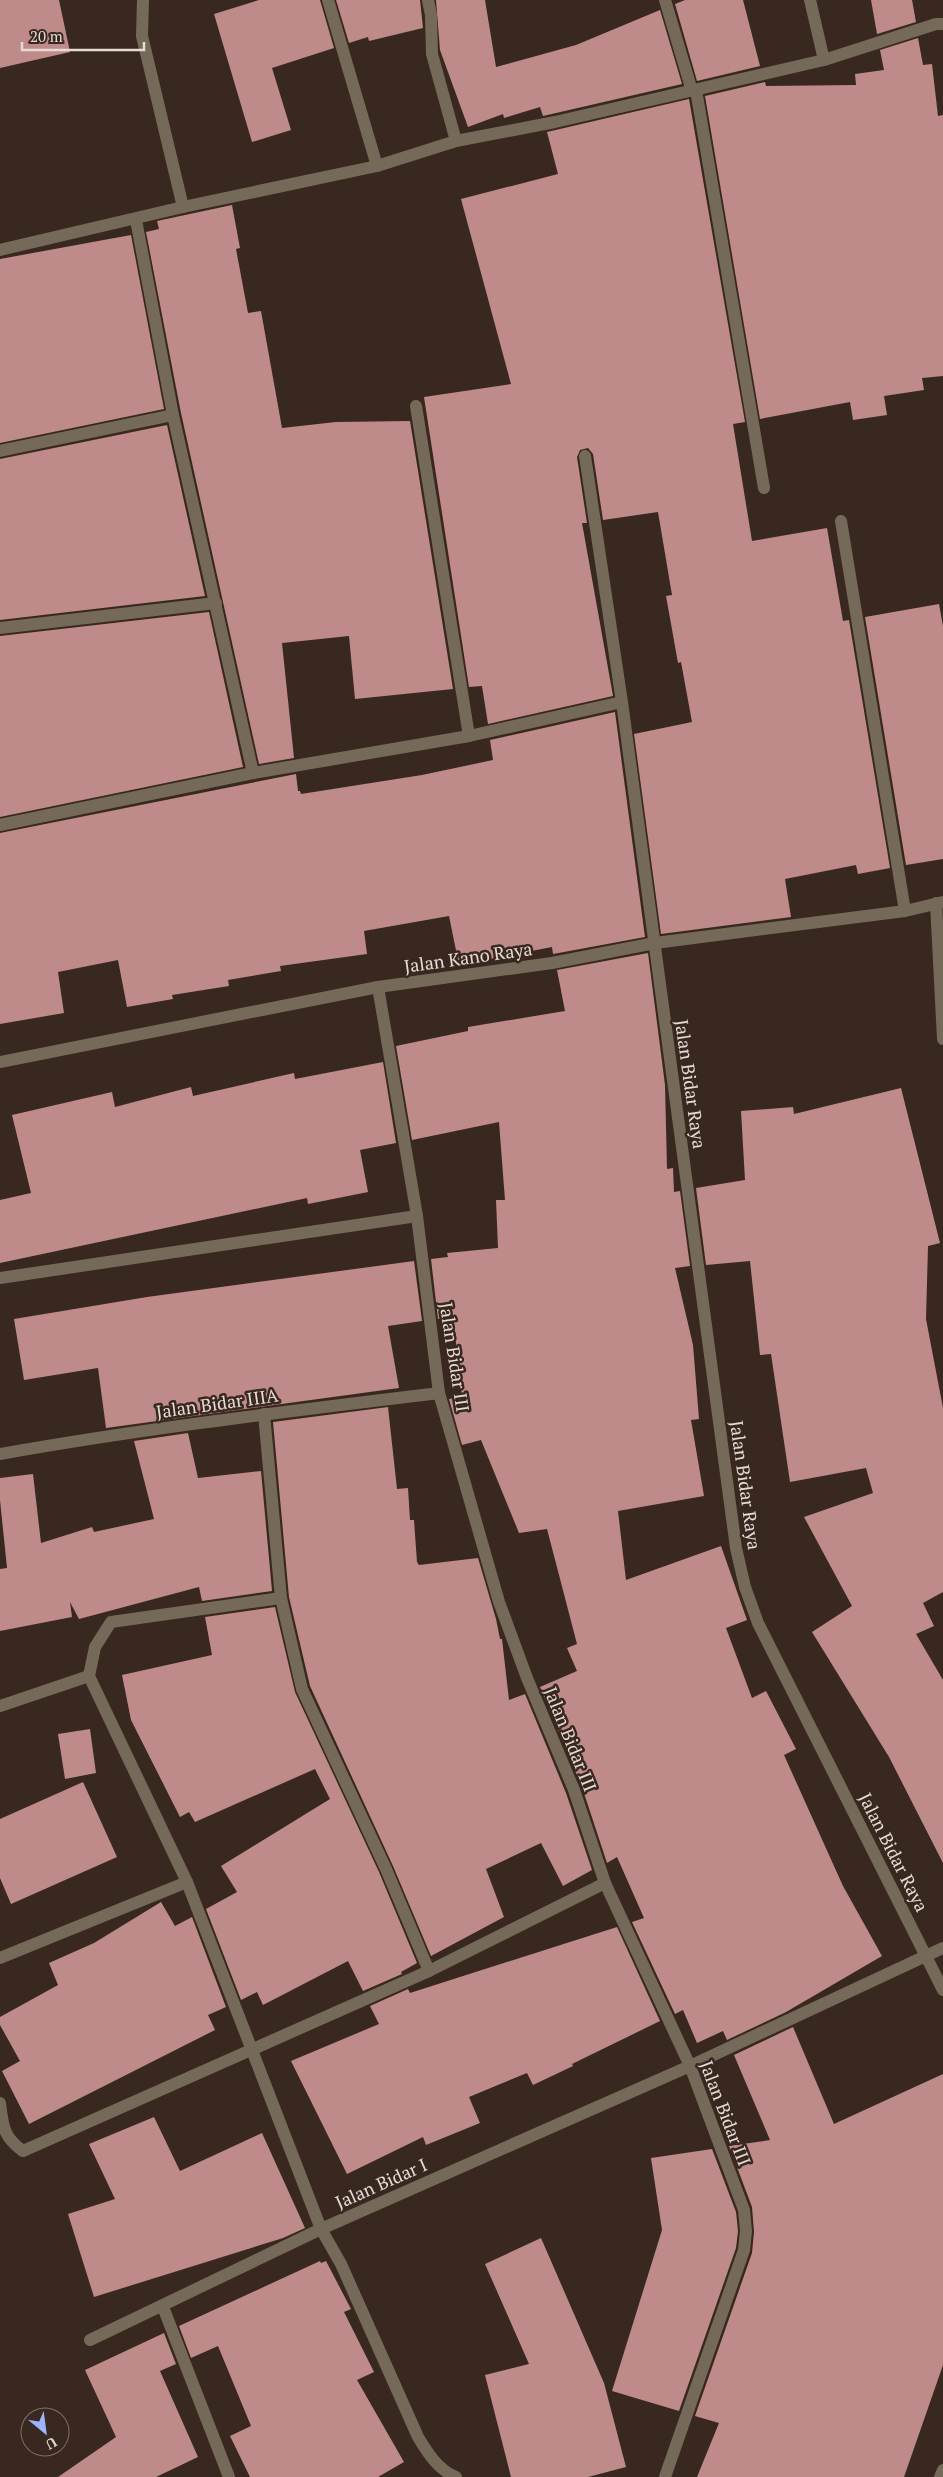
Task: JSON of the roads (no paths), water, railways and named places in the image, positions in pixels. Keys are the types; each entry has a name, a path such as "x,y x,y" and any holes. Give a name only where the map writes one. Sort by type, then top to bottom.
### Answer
{"street":[{"path":"143,0 142,36 183,207"},
{"path":"328,0 377,166"},
{"path":"428,0 431,15 432,54 456,141"},
{"path":"665,0 694,91 764,488"},
{"path":"810,0 824,60"},
{"path":"0,250 136,220 183,207 377,166 456,141 694,91 824,60 936,24 943,24"},
{"path":"136,220 173,415 253,773"},
{"path":"416,406 469,736"},
{"path":"0,451 173,415"},
{"name":"Jalan Bidar Raya","path":"585,456 622,702 736,1548 758,1623 943,1990"},
{"path":"841,521 905,911"},
{"path":"0,628 216,603"},
{"path":"0,826 253,773 469,736 622,702"},
{"path":"939,902 943,1039"},
{"name":"Jalan Kano Raya","path":"0,1062 378,987 552,964 655,943 905,911 939,902"},
{"name":"Jalan Bidar III","path":"378,987 417,1216 439,1393 499,1602 527,1678 574,1790 605,1883 690,2066 744,2210 746,2231 744,2250 665,2477"},
{"path":"0,1278 417,1216"},
{"name":"Jalan Bidar IIIA","path":"0,1454 264,1414 439,1393"},
{"path":"264,1414 281,1598 302,1689 386,1870 429,1971"},
{"path":"281,1598 111,1622 95,1647 89,1676 188,1882 321,2229 341,2264 418,2437 431,2457 450,2475 456,2477"},
{"path":"0,1706 89,1676"},
{"path":"0,1958 188,1882"},
{"path":"0,2104 3,2126 10,2142 22,2151 251,2048 429,1971 605,1883"},
{"name":"Jalan Bidar I","path":"90,2340 163,2307 321,2229 690,2066 943,1948"},
{"path":"163,2307 229,2477"},
{"path":"940,2477 943,2470"}]}
